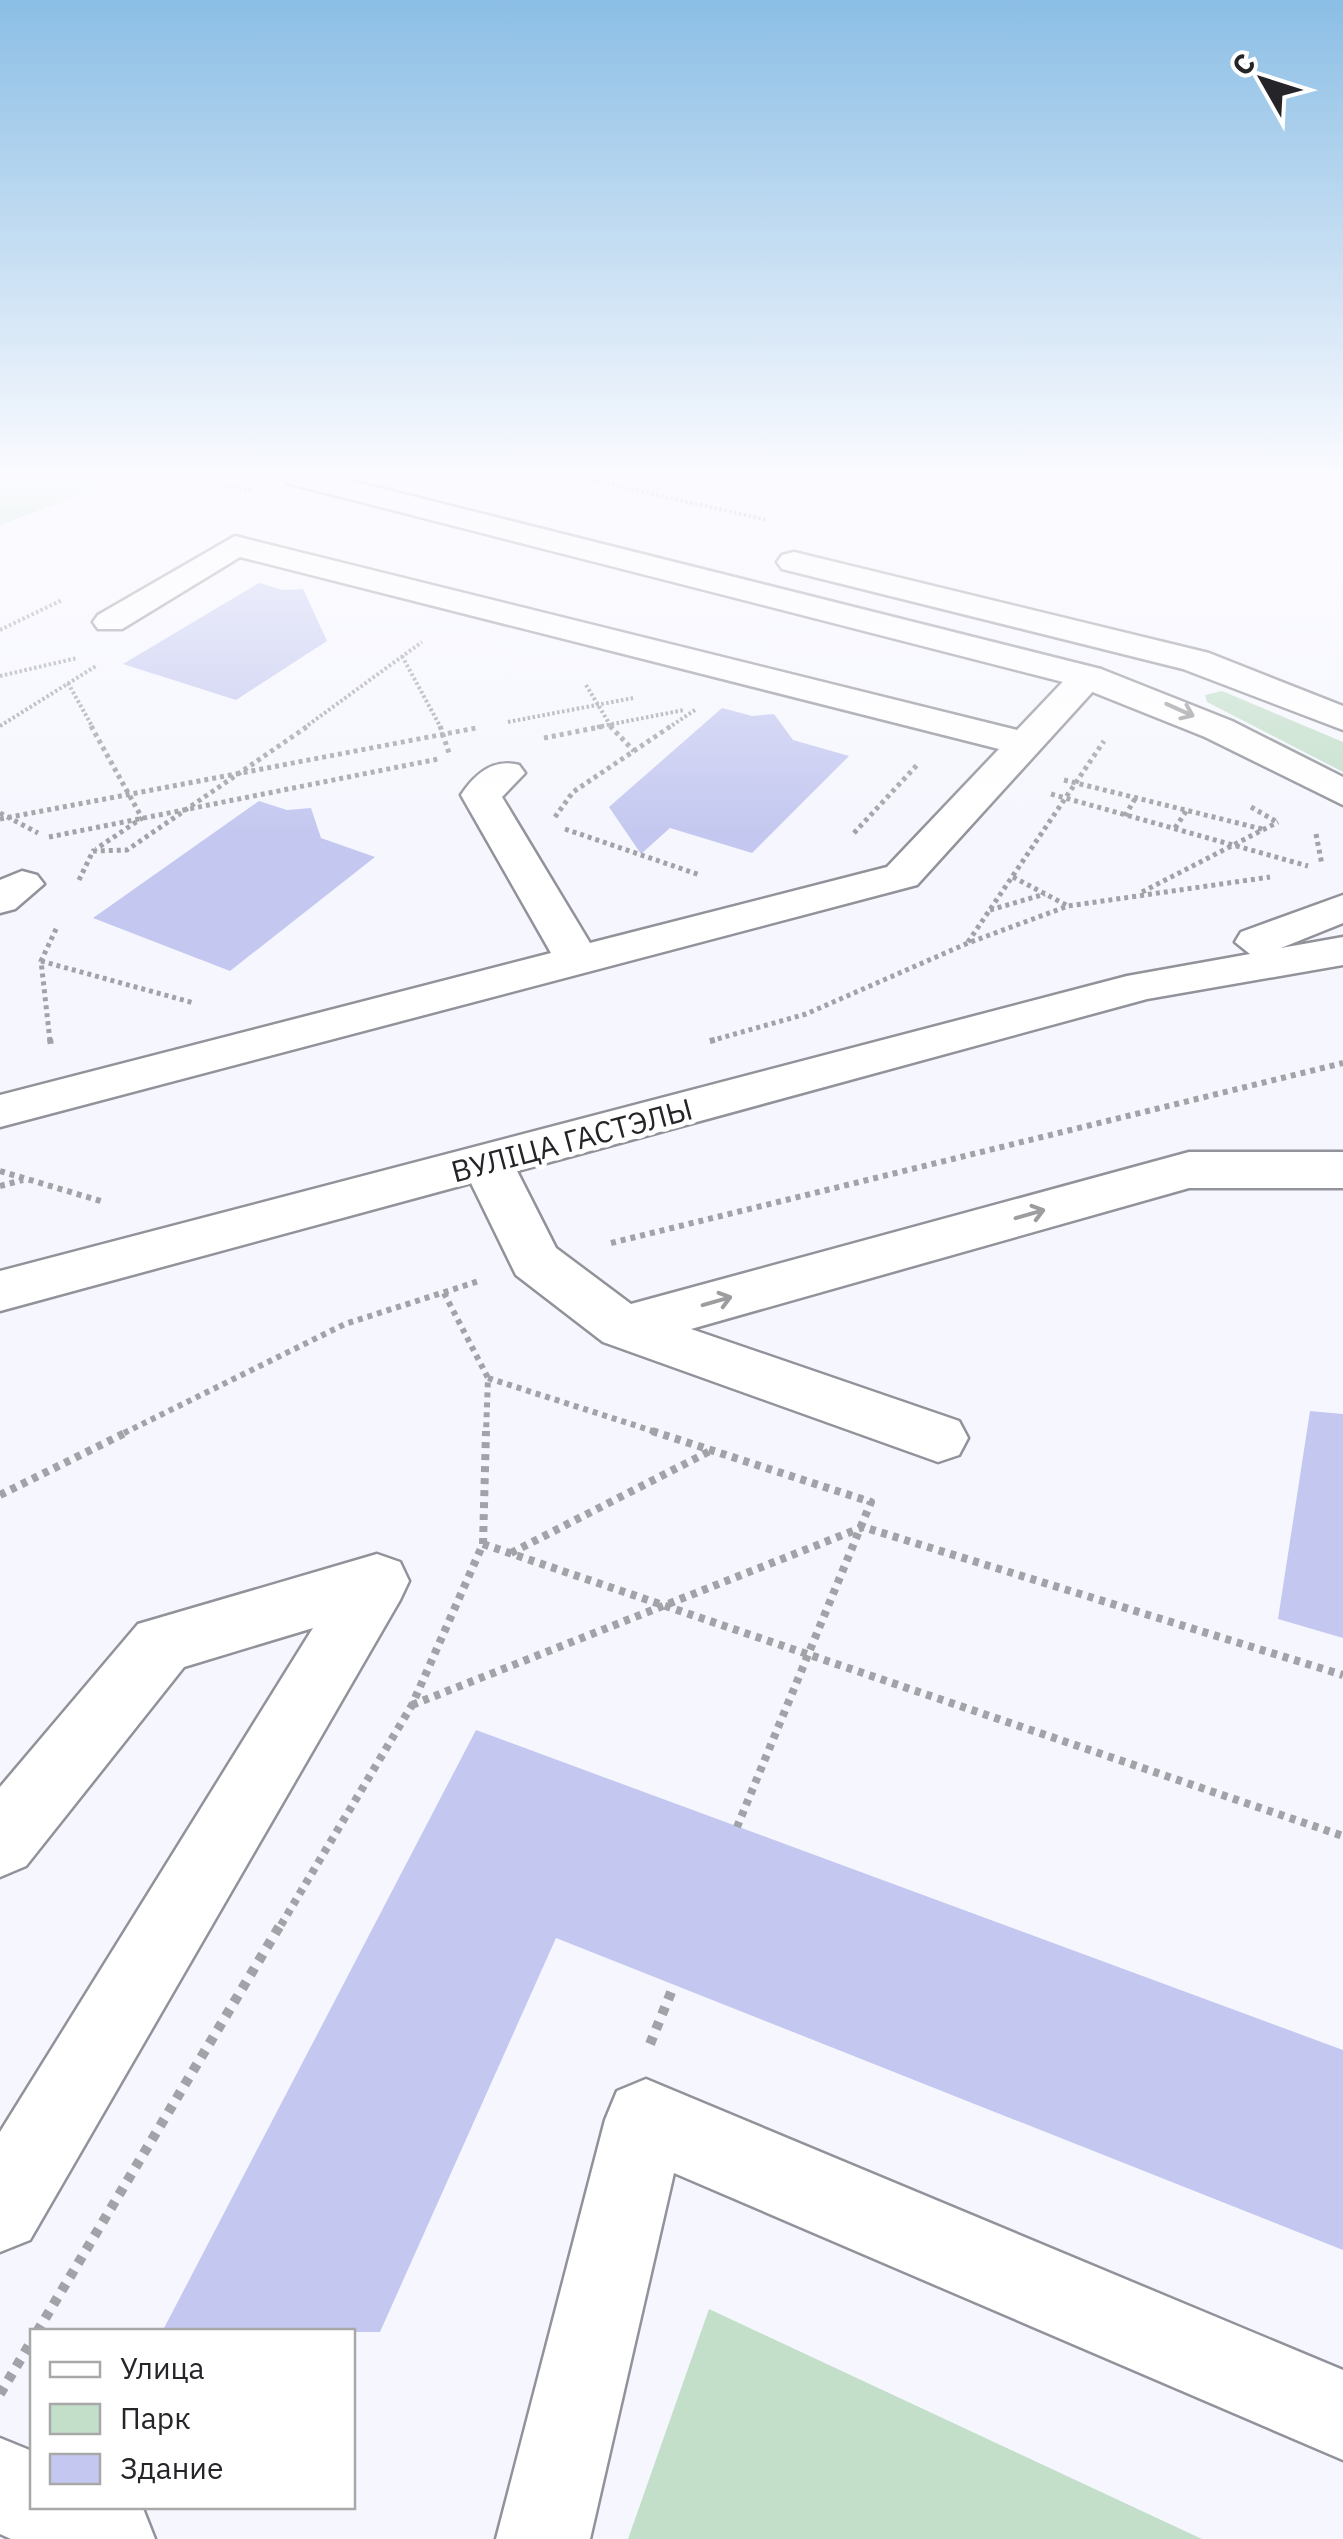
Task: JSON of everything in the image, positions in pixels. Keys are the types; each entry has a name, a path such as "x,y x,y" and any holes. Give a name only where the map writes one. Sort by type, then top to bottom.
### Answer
{"main road":[{"path":"110,622 154,595"},
{"path":"433,595 752,675 1013,758"},
{"path":"766,595 1088,677 1157,700 1264,748 1343,793"},
{"path":"937,595 1196,661 1343,719"},
{"path":"0,1110 902,876 1088,677"},
{"path":"505,773 481,795 578,959"},
{"name":"ВУЛІЦА ГАСТЭЛЫ","path":"1143,986 1333,884"},
{"name":"ВУЛІЦА ГАСТЭЛЫ","path":"0,1291 488,1164 1143,986 1343,951"},
{"path":"488,1164 535,1261 623,1327 938,1438"},
{"path":"623,1327 1189,1170 1343,1170"},
{"path":"0,1842 162,1645 377,1581 13,2157"},
{"path":"543,2539 646,2120 1343,2415"},
{"path":"0,2484 30,2500"},
{"path":"50,2509 108,2539"}],"path":[{"path":"93,851 126,850 191,809 435,633"},
{"path":"0,676 91,655"},
{"path":"577,672 600,704 609,725 634,751"},
{"path":"502,723 752,675"},
{"path":"68,683 142,818"},
{"path":"538,739 700,707 573,792 550,824 790,906"},
{"path":"1,817 483,727"},
{"path":"968,943 1111,731"},
{"path":"32,841 450,757"},
{"path":"1013,758 1077,782 1262,829"},
{"path":"1013,758 1064,800 1236,844 1333,884"},
{"path":"1124,816 1136,797"},
{"path":"1175,828 1187,810"},
{"path":"1,817 48,838"},
{"path":"78,882 93,851 142,818"},
{"path":"1136,894 1287,819"},
{"path":"1308,826 1320,838 1333,884"},
{"path":"1304,872 1333,884"},
{"path":"691,1046 806,1014 968,943 1068,906 1286,875"},
{"path":"1012,876 1068,906"},
{"path":"989,911 1045,894"},
{"path":"57,1097 41,961 63,914"},
{"path":"41,961 301,1033"},
{"path":"0,1495 345,1324 535,1261 1343,1063"},
{"path":"0,1171 114,1205 95,1210"},
{"path":"0,1186 24,1180"},
{"path":"488,1378 871,1502 737,1827"},
{"path":"510,1554 712,1450"},
{"path":"412,1706 863,1527 1343,1675"},
{"path":"483,1544 1343,1836"},
{"path":"0,2394 30,2343"}],"green space":[{"path":"1222,691 1343,742 1343,772 1207,702 1205,695"},
{"path":"709,2309 1202,2539 628,2539"}],"building":[{"path":"238,595 306,595 327,641 236,700 123,664"},
{"path":"722,708 752,716 774,714 793,740 849,756 752,853 670,828 641,854 609,807"},
{"path":"259,801 287,810 311,808 321,838 375,857 230,971 93,918"},
{"path":"1310,1411 1343,1414 1343,1638 1278,1619"},
{"path":"476,1730 1343,2050 1343,2250 556,1938 380,2332 164,2329"}]}
